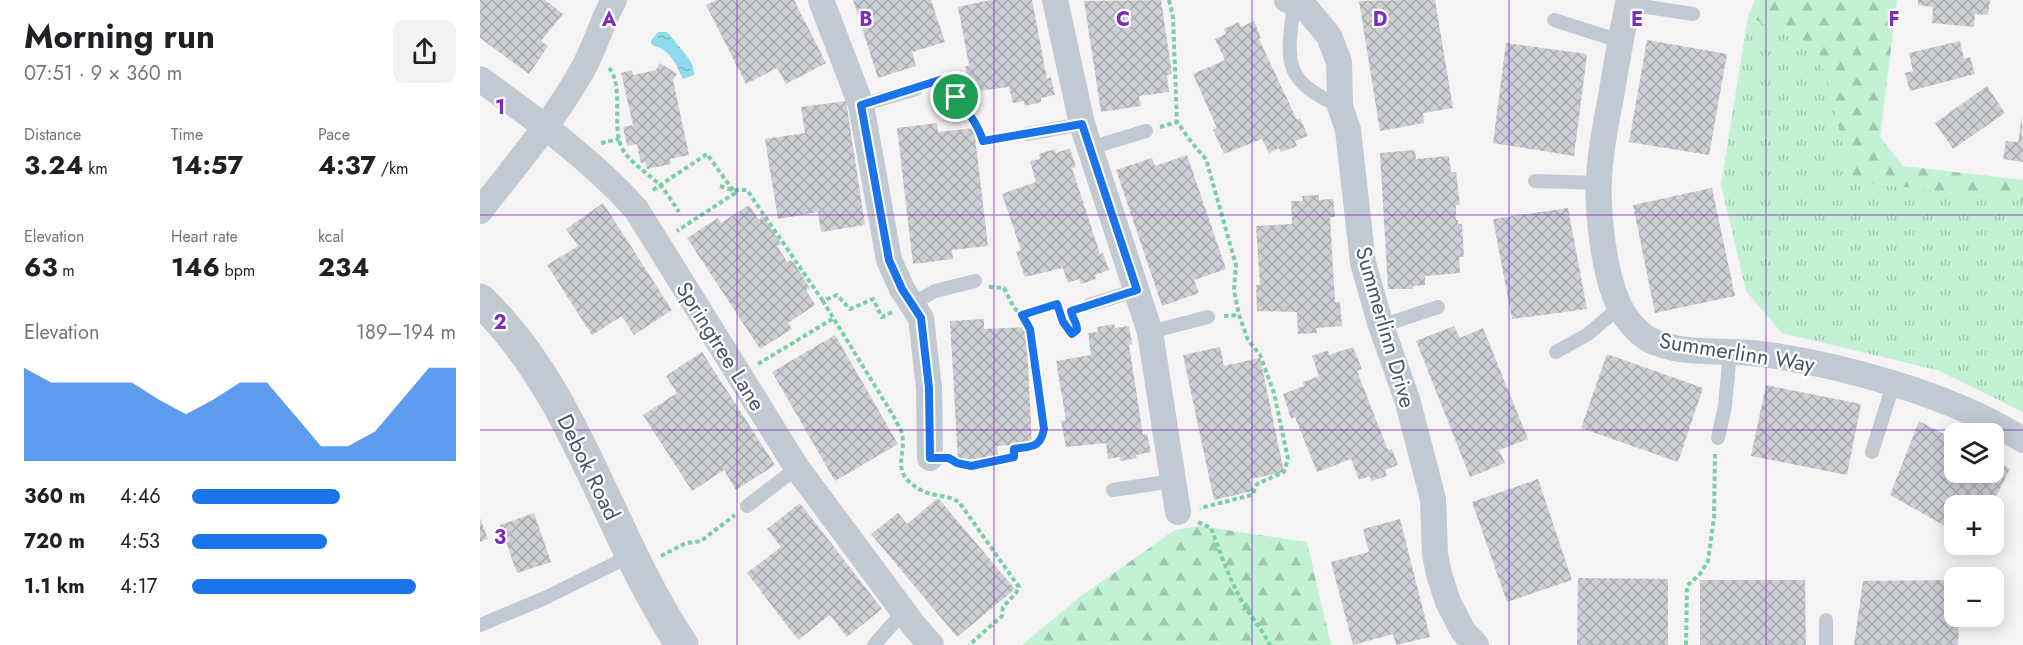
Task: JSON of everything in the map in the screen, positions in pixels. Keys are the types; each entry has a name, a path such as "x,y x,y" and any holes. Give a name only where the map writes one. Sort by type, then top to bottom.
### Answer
{"street":[{"path":"480,211 579,78 591,56 603,22 614,0"},
{"path":"821,0 861,105 889,260 902,289 921,318 930,407 930,458"},
{"path":"1055,0 1082,124 1150,332 1178,512"},
{"name":"Summerlinn Drive","path":"1299,2 1329,36 1339,62 1340,106 1348,130 1363,263 1381,326 1407,399 1433,499 1435,554 1439,574 1448,602 1463,631 1476,645"},
{"name":"Summerlinn Way","path":"1629,2 1602,144 1599,183 1601,225 1609,274 1620,307 1640,333 1651,340 1682,348 1790,358 1843,370 1974,414 2023,440"},
{"name":"Springtree Lane","path":"480,79 545,126 615,186 636,209 797,468 931,645"},
{"name":"Debok Road","path":"480,300 522,348 547,385 589,466 645,557 648,589 682,645"}],"lane":[{"path":"1299,2 1290,58 1295,76 1308,90 1340,106"},
{"path":"1629,2 1693,14"},
{"path":"1554,20 1620,41"},
{"path":"861,105 916,88"},
{"path":"1027,134 1082,124"},
{"path":"1090,148 1146,131"},
{"path":"1535,181 1599,183"},
{"path":"912,304 934,291 975,282"},
{"path":"1089,305 1137,290"},
{"path":"1381,326 1438,307"},
{"path":"1556,352 1588,334 1620,307"},
{"path":"1150,332 1208,317"},
{"path":"1718,438 1725,406 1730,352"},
{"path":"1872,452 1893,385"},
{"path":"747,506 797,468"},
{"path":"1113,490 1173,481"},
{"path":"480,625 645,557"},
{"path":"874,645 904,611"},
{"path":"1826,620 1826,645"}],"path":[{"path":"1168,0 1173,17 1177,122 1206,159 1236,265 1234,290 1239,315 1248,340 1260,355 1274,393 1288,459 1284,472 1257,484 1252,495 1178,512"},
{"path":"602,62 613,72 621,146 628,158 660,185 678,212"},
{"path":"916,88 946,78 956,97 980,130 983,141 1027,134"},
{"path":"653,190 707,154 735,193 658,244"},
{"path":"720,186 732,190 747,190 823,302"},
{"path":"930,458 949,458 957,463 971,466 1014,457 1014,449 1035,446 1042,440 1044,429 1030,329 1022,315 1014,308 1004,288 979,286 978,281 975,282"},
{"path":"1022,315 1057,304 1063,322 1072,334 1077,330 1077,323 1071,311 1089,305"},
{"path":"740,375 834,318"},
{"path":"1686,645 1687,586 1700,574 1708,561 1714,518 1714,457 1718,438"},
{"path":"645,557 701,540 747,506"},
{"path":"1178,512 1211,528 1234,586 1270,645"}],"green space":[{"path":"1755,0 1897,0 1880,137 1903,166 2023,180 2023,201 1853,181 1817,46 1748,17"},
{"path":"1748,17 1817,46 1854,181 2023,201 2023,412 1937,370 1782,333 1746,291 1721,184"},
{"path":"1200,526 1307,542 1331,645 1022,645 1081,596 1175,530"}],"water":[{"path":"658,32 667,32 670,35 692,64 694,75 683,79 668,54 652,45 651,41"}],"building":[{"path":"480,0 545,0 563,14 541,41 548,46 529,74 480,38"},
{"path":"716,0 794,0 826,63 786,84 777,68 746,84 706,5"},
{"path":"853,0 931,0 945,42 912,52 916,66 878,78"},
{"path":"990,0 1032,0 1047,79 1051,77 1055,95 1041,98 1041,102 1025,106 1024,101 1013,103 1009,87 970,92 965,67 969,65 958,7"},
{"path":"1161,0 1172,74 1167,75 1169,92 1139,96 1141,106 1101,112 1084,1"},
{"path":"1435,0 1453,108 1423,113 1424,123 1380,131 1359,1"},
{"path":"1918,0 1990,0 1988,15 1975,14 1974,27 1932,23 1933,7 1918,5"},
{"path":"1254,21 1261,38 1259,39 1297,120 1300,118 1308,136 1295,141 1297,146 1281,152 1279,148 1269,153 1262,139 1224,154 1213,130 1217,128 1193,74 1225,60 1215,39 1226,34 1224,29 1239,22 1241,27"},
{"path":"1647,40 1727,54 1709,155 1629,142"},
{"path":"1960,41 1964,59 1970,57 1975,74 1910,91 1905,73 1913,71 1909,53"},
{"path":"1506,43 1587,54 1574,156 1493,143"},
{"path":"660,63 677,74 673,80 689,155 670,159 671,164 647,169 646,162 641,163 637,144 627,146 623,127 633,125 621,73 632,70 633,75 656,70"},
{"path":"1987,86 2005,113 1953,149 1935,123"},
{"path":"846,101 865,225 821,232 818,212 778,219 765,139 805,133 801,107"},
{"path":"2022,116 2023,162 2003,159 2006,141 2018,142"},
{"path":"937,123 938,132 974,128 988,246 952,250 953,259 913,264 897,128"},
{"path":"1070,148 1076,167 1072,168 1100,254 1103,253 1109,270 1095,275 1096,279 1081,284 1079,279 1068,283 1063,268 1025,277 1016,252 1021,250 1002,194 1036,182 1030,161 1040,159 1039,154 1055,149 1056,153"},
{"path":"1415,150 1416,159 1449,156 1451,172 1456,172 1460,205 1456,205 1456,220 1458,224 1462,224 1464,257 1459,257 1460,273 1425,276 1425,285 1413,286 1413,289 1388,289 1380,153"},
{"path":"1187,155 1226,269 1194,280 1199,293 1162,306 1116,170 1152,158 1155,166"},
{"path":"1712,188 1735,296 1655,313 1633,205"},
{"path":"1319,195 1319,200 1333,199 1335,217 1330,217 1335,302 1340,302 1342,326 1316,328 1317,333 1298,334 1297,312 1257,311 1256,285 1260,285 1256,226 1292,224 1291,201 1303,201 1302,196"},
{"path":"603,203 672,310 634,335 622,316 592,335 547,265 578,246 566,229"},
{"path":"749,205 759,220 763,216 781,244 777,246 787,262 792,260 810,288 806,290 815,305 788,323 792,329 760,349 687,238 718,218 721,223"},
{"path":"1568,208 1587,309 1512,319 1493,219"},
{"path":"984,319 984,329 1026,327 1032,444 997,446 998,457 958,460 950,321"},
{"path":"1114,324 1115,328 1129,326 1132,344 1129,345 1143,435 1147,434 1151,452 1121,461 1119,457 1108,459 1106,443 1066,447 1061,421 1066,420 1056,361 1091,355 1088,333 1098,332 1097,327"},
{"path":"1454,326 1460,338 1483,328 1528,439 1499,450 1505,463 1470,477 1416,341"},
{"path":"835,335 898,444 835,481 772,372"},
{"path":"1220,347 1224,366 1260,358 1284,472 1250,479 1253,491 1214,500 1183,355"},
{"path":"1353,347 1362,369 1357,371 1388,450 1392,449 1398,465 1385,470 1387,476 1371,481 1370,476 1359,480 1351,459 1317,472 1295,417 1291,419 1283,394 1304,386 1303,382 1319,376 1312,356 1328,350 1329,355"},
{"path":"702,352 775,465 736,490 724,470 692,491 643,415 677,393 666,376"},
{"path":"1607,354 1703,388 1678,462 1581,428"},
{"path":"1766,385 1861,404 1847,475 1751,456"},
{"path":"1919,421 1944,434 1944,483 2003,483 1997,495 1944,495 1944,525 1890,495"},
{"path":"2004,466 2010,469 2004,481"},
{"path":"1538,479 1572,580 1507,602 1472,502"},
{"path":"938,498 1015,589 957,637 871,534 898,513 907,524"},
{"path":"800,503 882,609 847,637 830,615 798,640 747,573 781,547 767,529"},
{"path":"534,513 551,562 517,573 500,525"},
{"path":"480,518 488,539 480,542"},
{"path":"1400,519 1430,637 1396,645 1393,634 1353,645 1331,562 1369,552 1363,529"},
{"path":"1578,578 1668,579 1668,645 1577,645"},
{"path":"1700,580 1805,580 1806,645 1700,645"},
{"path":"1944,580 1944,627 1959,627 1958,645 1854,645 1863,581"}],"route":[{"path":"946,78 956,97 980,130 983,141 1082,124 1137,290 1071,311 1077,323 1077,330 1072,334 1063,322 1057,304 1022,315 1030,329 1044,429 1042,440 1035,446 1014,449 1014,457 971,466 957,463 949,458 930,458 929,388 921,318 902,289 889,260 861,105 946,78"}]}
